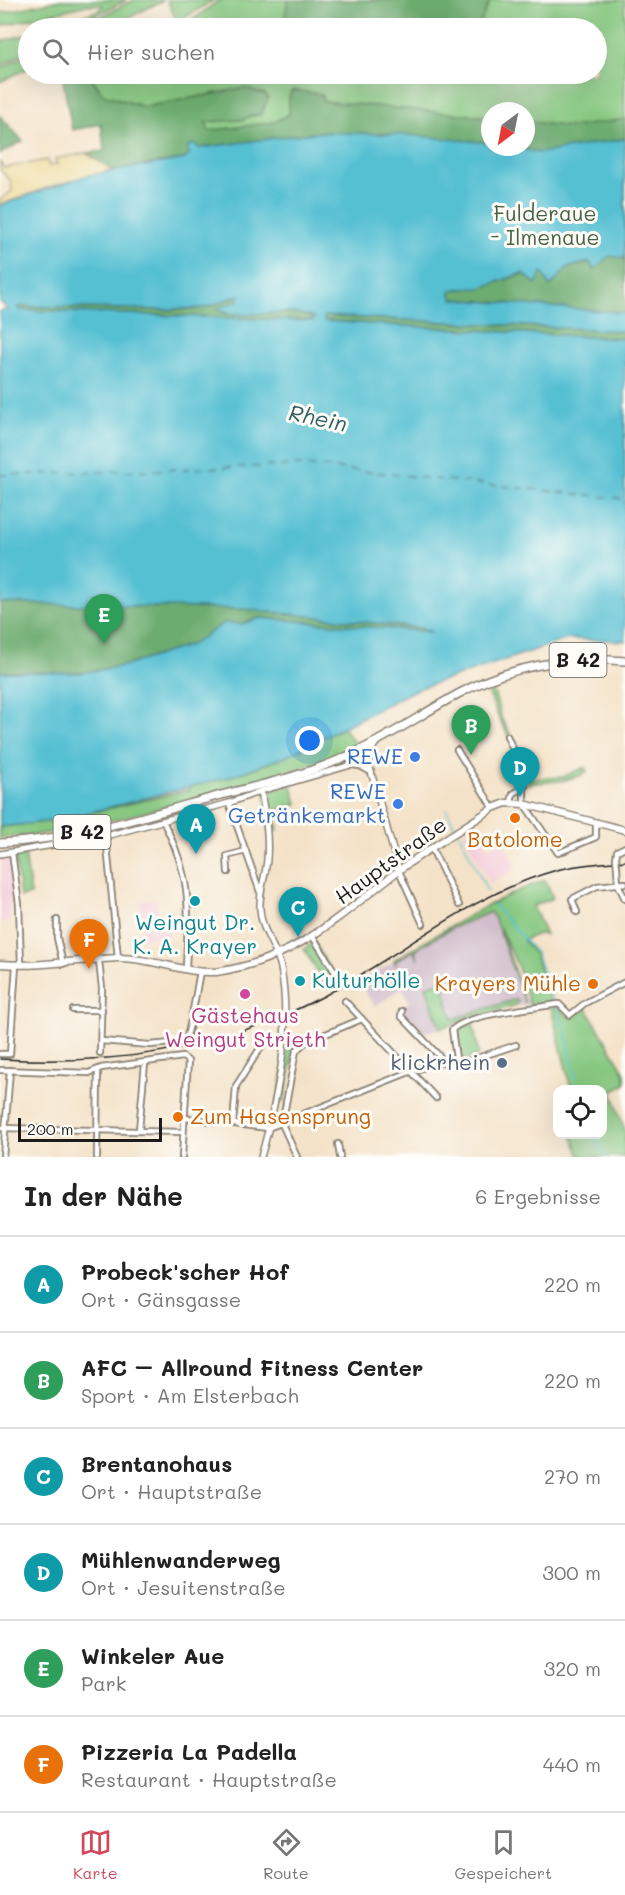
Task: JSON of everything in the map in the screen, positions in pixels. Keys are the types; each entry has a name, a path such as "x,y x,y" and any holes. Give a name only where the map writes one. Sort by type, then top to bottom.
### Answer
{"main road":[{"name":"B 42","path":"0,843 78,833 163,812 310,770 367,750 376,741 459,694 513,672 576,660 625,661"},
{"name":"Hauptstraße","path":"0,964 63,964 118,958 186,967 200,972 221,972 278,956 313,937 399,871 493,808 511,802 524,804 625,830"}],"street":[{"path":"507,736 522,765 525,786 524,804 558,853 596,837 596,822"},
{"path":"367,750 399,871 423,924"},
{"path":"457,750 493,808"},
{"path":"345,758 370,767"},
{"path":"0,854 106,836 229,803 261,791 351,765 370,767"},
{"path":"511,802 513,794 525,786"},
{"path":"260,892 265,873 268,836 261,791"},
{"path":"229,803 260,892 262,925 278,956 286,1019 280,1071 261,1157"},
{"path":"163,821 175,845 188,891 186,967"},
{"path":"106,836 118,958"},
{"path":"625,848 617,851 616,858 618,884 625,899"},
{"path":"432,849 459,905"},
{"path":"228,872 227,856 246,851"},
{"path":"0,1054 10,1054 18,965 19,904 12,853"},
{"path":"572,899 597,886 625,883"},
{"path":"568,891 577,912"},
{"path":"57,920 57,938 63,964"},
{"path":"313,937 335,972"},
{"path":"99,961 102,1010 100,1053"},
{"path":"101,1041 161,1045 178,1044 188,1038 200,972"},
{"path":"516,1045 462,1063 456,1058 451,1034 455,1027 498,1013 559,1004 570,1015 585,1003 625,982"},
{"path":"345,1000 436,1098"},
{"path":"73,1010 102,1010"},
{"path":"402,1011 401,1016 444,1061"},
{"path":"297,1157 282,1124 299,1045 362,1019"},
{"path":"233,1124 236,1086 261,1047"},
{"path":"0,1070 89,1073 179,1057 188,1061 182,1157"},
{"path":"184,1118 268,1128 412,1071 456,1058"},
{"path":"139,1130 145,1063"},
{"path":"3,1157 2,1128 10,1070"},
{"path":"97,1157 98,1070"},
{"path":"2,1128 183,1132"},
{"path":"338,1144 340,1157"}],"shaded area":[{"path":"475,825 488,849 502,841 517,868 490,883 462,833"},
{"path":"2,859 10,859 16,898 9,906 10,921 0,922"},
{"path":"157,899 158,912 171,912 168,936 143,938 140,901"},
{"path":"486,906 496,919 528,1005 515,1006 420,1034 398,1009 410,1002 402,988 375,1006 358,983"}],"green space":[{"path":"60,0 127,0 90,18 77,18 99,10 103,5 87,5 33,18 18,18 18,22 0,26 0,13"},
{"path":"134,0 164,0 128,18 97,18"},
{"path":"167,0 214,0 184,18 175,18"},
{"path":"219,0 288,0 285,18 195,18"},
{"path":"288,0 490,0 482,18 285,18"},
{"name":"Fulderaue - Ilmenaue","path":"331,0 625,0 625,313 375,107 290,101 289,114 275,122 209,131 205,122 261,115 268,98 244,88 144,107 103,94 96,84 607,84 607,18 345,18"},
{"path":"0,35 1,41 18,37 18,56 0,66"},
{"path":"18,59 18,73 0,82 0,69"},
{"path":"64,84 96,84 103,94 144,107 244,88 265,94 268,98 261,115 252,115 243,120 206,122 209,131 275,122 289,114 289,97 292,90 321,94 323,101 481,116 481,142 408,135 321,132 199,148 193,144 191,154 184,159 112,170 86,153 104,151 101,124 72,130"},
{"path":"0,116 23,141 0,154"},
{"path":"625,119 625,139 535,152 535,122 572,127"},
{"path":"609,256 625,258 625,313 452,299 450,292 482,287 519,275 542,271 550,287 567,268 590,262 593,269"},
{"path":"240,295 238,301 217,309 226,314 296,313 314,318 313,321 21,310 17,308 21,306 158,310 205,308"},
{"path":"324,316 625,331 625,339 324,321"},
{"path":"0,603 244,609 421,628 432,632 260,618 242,624 224,623 193,644 128,665 81,673 0,672"},
{"path":"489,688 493,688 502,720 520,750 523,750 531,779 562,777 586,767 587,773 584,771 582,775 561,781 528,784 524,764 499,719 488,691"},
{"path":"343,728 358,746 269,778 108,822 27,836 0,838 0,827 55,821 189,790 191,786 226,778 269,763"},
{"path":"292,785 297,804 275,810 278,830 270,830 265,791"},
{"path":"25,854 31,895 20,897 15,856"},
{"path":"545,880 553,898 533,906 546,935 538,934 523,940 535,954 551,1003 530,1006 518,967 500,928 525,1003 494,917 490,912 452,928 415,950 418,959 413,951 396,960 396,965 394,960 450,927 487,906"},
{"path":"315,942 337,983 327,988 304,949"},
{"path":"442,981 448,1001 445,1003 448,1004 453,1019 517,999 518,1002 516,1005 440,1028 426,986"},
{"path":"585,1006 625,1073 625,1084 612,1092 625,1131 625,1157 580,1157 573,1139 607,1139 607,1085 570,1085 551,1008 558,1007 569,1017"},
{"path":"473,1023 479,1055 463,1060 460,1058 455,1036 458,1030"},
{"path":"288,1045 295,1047 284,1102 278,1101"}],"sand":[{"path":"86,153 112,170 52,186 0,205 0,200 12,191 11,181 0,170 0,162 4,168 47,160 49,166 57,164 55,159"}],"water":[{"name":"Rhein","path":"321,132 408,135 481,142 481,156 535,156 535,152 625,139 625,258 609,256 594,270 590,262 567,268 550,287 542,272 536,284 523,273 480,288 456,289 450,292 453,299 625,313 625,331 324,316 324,321 625,339 625,641 568,639 415,690 287,756 226,778 55,821 0,827 0,672 81,673 128,665 193,644 224,623 242,624 260,618 432,632 421,628 244,609 0,603 0,311 8,309 0,302 0,205 85,176 184,159 190,154 187,148 193,144 199,148","holes":["239,295 238,301 216,309 228,313 290,313 314,318 313,321 21,310 17,308 21,306 158,310 205,308"]}],"waterway":[{"path":"446,809 456,829"},
{"path":"459,833 488,892"},
{"path":"493,904 536,953 554,1002"},
{"path":"556,1006 567,1038 577,1085"},
{"path":"595,1139 606,1157"}],"ferry route":[{"path":"0,475 304,465 625,499"}],"railway":[{"path":"0,1059 83,1060 123,1057 202,1043 240,1032 318,999 348,983 434,928 525,881 565,868 625,861"}],"place":[{"name":"Winkeler Aue","path":"104,644"},
{"name":"AFC – Allround Fitness Center","path":"471,755"},
{"name":"REWE","path":"415,757"},
{"name":"Mühlenwanderweg","path":"520,797"},
{"name":"REWE Getränkemarkt","path":"398,804"},
{"name":"Batolome","path":"515,818"},
{"name":"Probeck'scher Hof","path":"196,854"},
{"name":"Weingut Dr. K. A. Krayer","path":"195,901"},
{"name":"Brentanohaus","path":"298,937"},
{"name":"Pizzeria La Padella","path":"89,969"},
{"name":"Kulturhölle","path":"300,981"},
{"name":"Krayers Mühle","path":"593,984"},
{"name":"Gästehaus Weingut Strieth","path":"245,994"},
{"name":"klickrhein","path":"502,1063"},
{"name":"Zum Hasensprung","path":"178,1117"}]}
